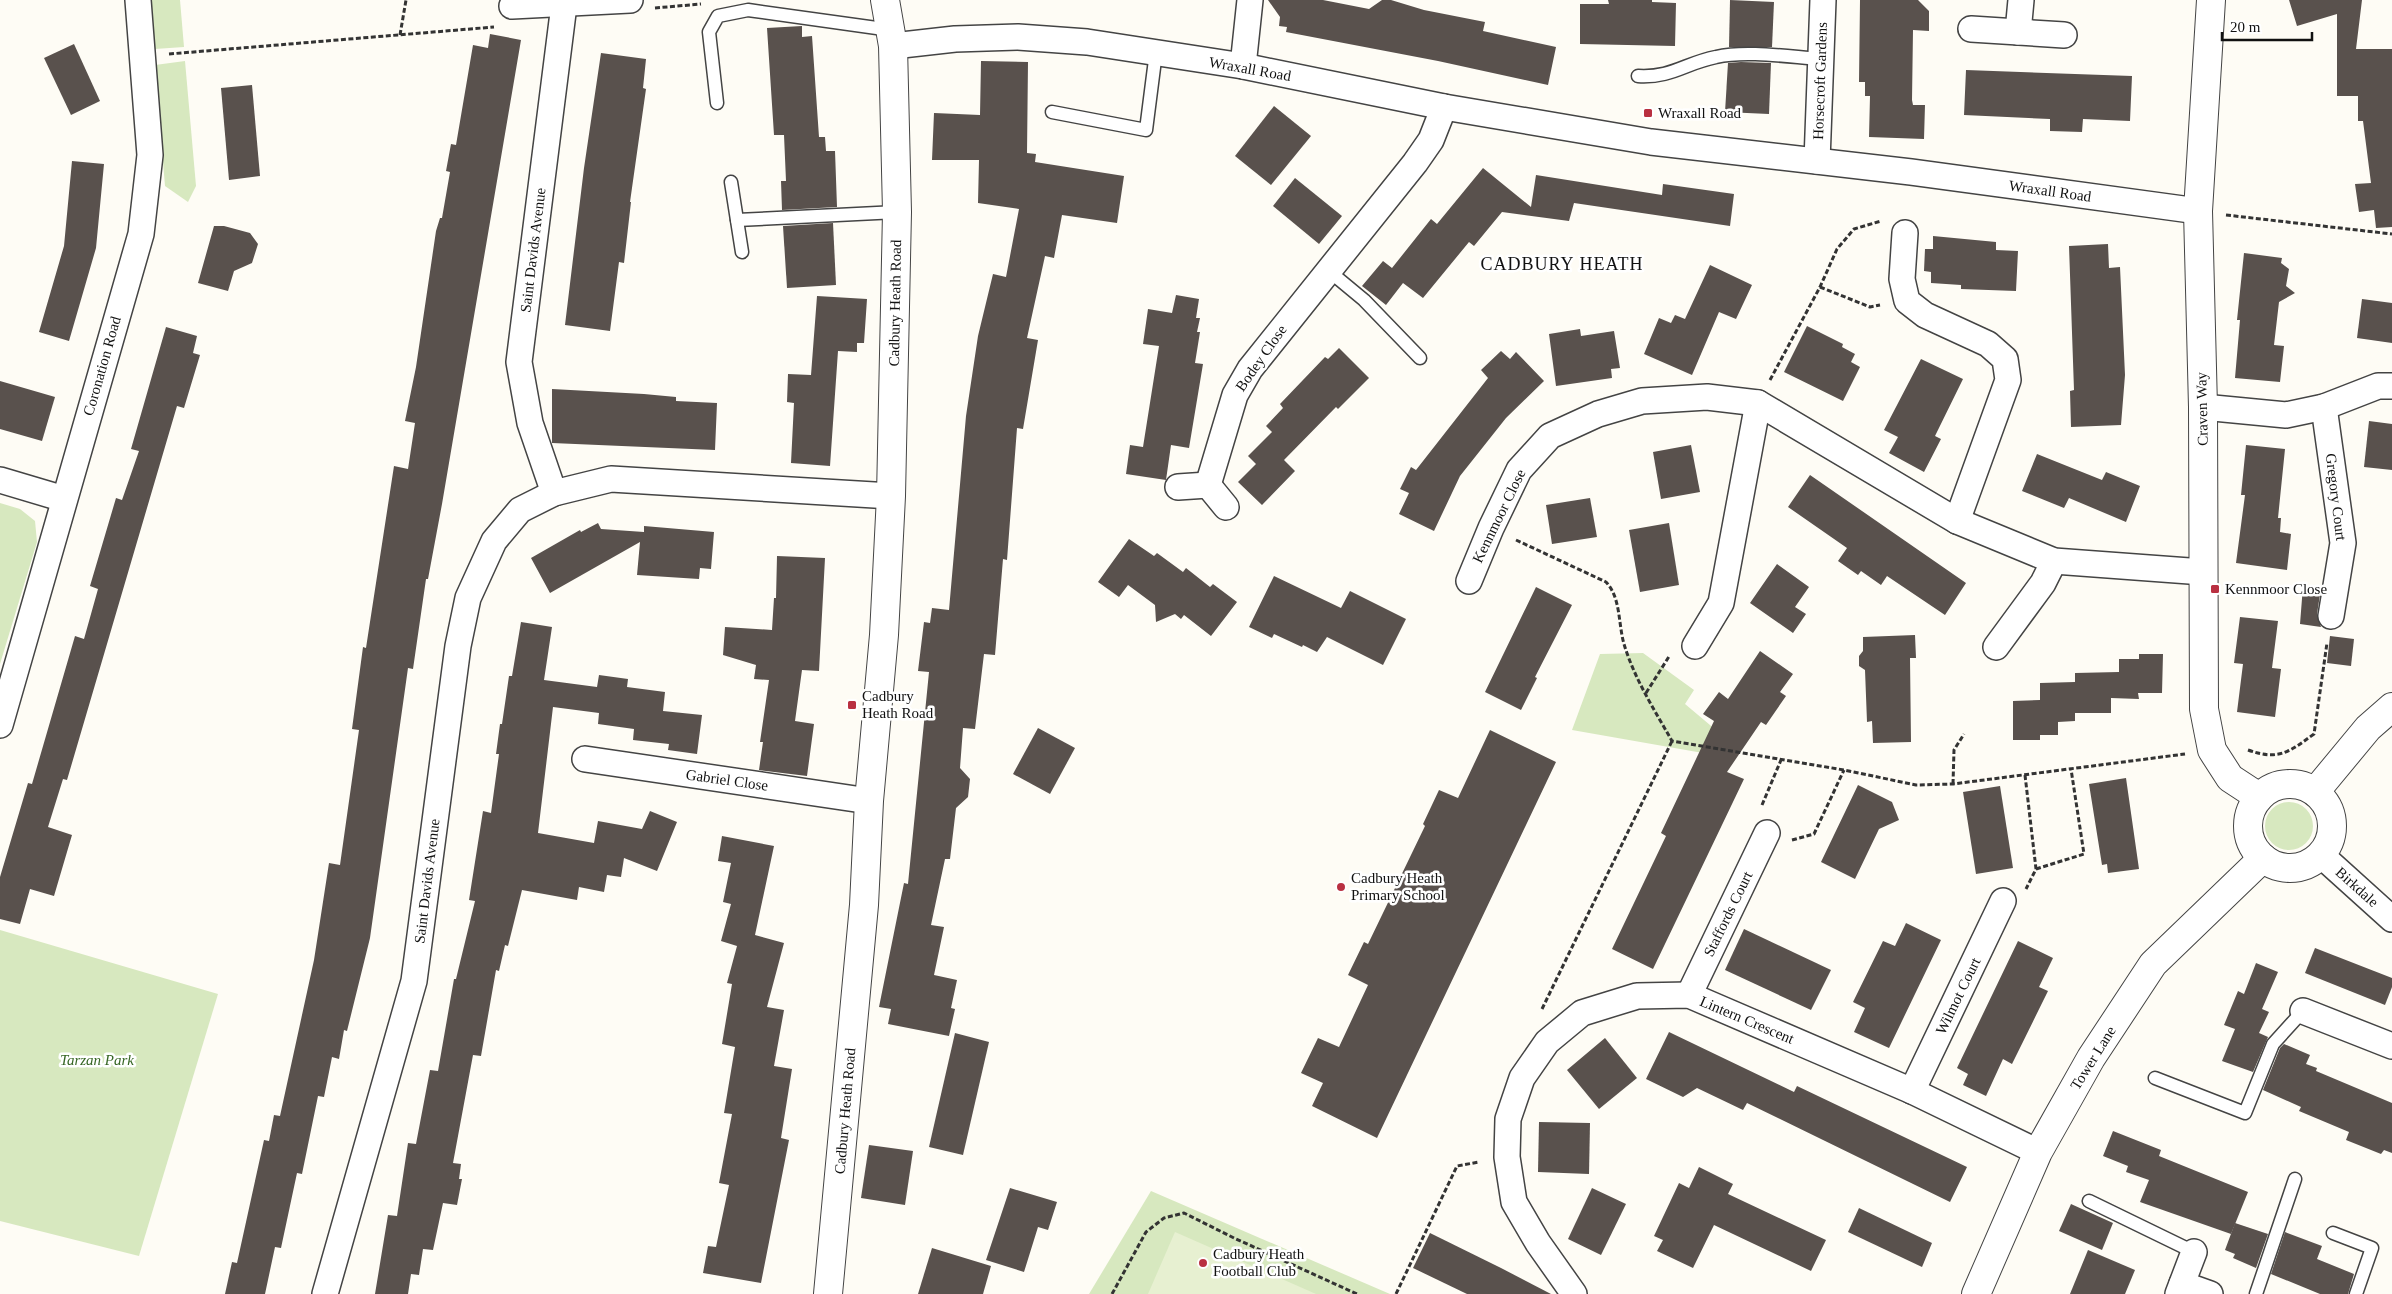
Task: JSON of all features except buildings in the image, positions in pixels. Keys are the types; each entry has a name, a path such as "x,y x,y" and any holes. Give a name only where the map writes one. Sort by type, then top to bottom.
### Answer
{"street":[{"name":"Coronation Road","path":"0,725 141,234 150,155 138,0"},
{"path":"512,6 630,0"},
{"name":"Cadbury Heath Road","path":"828,1294 832,1273 844,1108 864,905 869,801 884,635 891,496 897,212 892,38 885,0"},
{"path":"1243,66 1250,0"},
{"name":"Horsecroft Gardens","path":"1817,161 1823,0"},
{"path":"2018,32 2021,0"},
{"name":"Craven Way","path":"2211,0 2198,211 2203,407 2204,709 2212,750 2230,778 2259,797"},
{"name":"Saint Davids Avenue","path":"554,493 530,423 519,362 564,4"},
{"path":"1971,29 2064,35"},
{"name":"Wraxall Road","path":"892,38 1018,37 1087,42 1243,66 1444,107 1651,142 1817,161 2198,211"},
{"name":"Bodey Close","path":"1208,485 1235,395 1250,369 1426,147 1431,140 1444,107"},
{"path":"1905,233 1902,279 1907,301 1925,314 1988,344 2005,359 2008,380 1958,521"},
{"path":"2203,407 2286,415 2324,407 2378,386 2392,386"},
{"name":"Kennmoor Close","path":"1469,581 1491,528 1519,470 1550,436 1598,414 1642,401 1707,397 1758,403 1958,521 2054,561 2203,572"},
{"path":"1695,646 1720,603 1758,403"},
{"name":"Gregory Court","path":"2324,407 2343,543 2330,616"},
{"name":"Saint Davids Avenue","path":"325,1294 414,981 458,646 468,598 494,540 520,510 554,493 611,479 891,496"},
{"path":"0,480 64,499"},
{"path":"1178,487 1208,485 1226,507"},
{"path":"1996,647 2043,583 2054,561"},
{"path":"2315,792 2368,728 2392,707"},
{"name":"Gabriel Close","path":"585,759 869,801"},
{"path":"2294,783 2315,792 2327,805 2332,820 2332,836 2321,855 2309,864 2286,868 2276,866 2263,858 2257,852 2248,833 2248,818 2259,797 2270,788 2294,783"},
{"name":"Staffords Court","path":"1689,996 1767,834"},
{"name":"Birkdale","path":"2321,855 2392,919"},
{"name":"Tower Lane","path":"1976,1294 2038,1152 2090,1058 2153,964 2263,858"},
{"name":"Wilmot Court","path":"1912,1091 2003,901"},
{"name":"Lintern Crescent","path":"1574,1294 1538,1242 1514,1202 1507,1157 1508,1119 1522,1078 1547,1042 1582,1012 1637,996 1689,996 1912,1091 2038,1152"},
{"path":"2303,1011 2392,1046"},
{"path":"2194,1252 2180,1289 2210,1294"}],"lane":[{"path":"717,103 709,32 718,16 748,10 892,38"},
{"path":"1052,112 1146,130 1156,52"},
{"path":"1638,76 1656,77 1670,74 1717,56 1762,55 1821,59"},
{"path":"731,182 742,252"},
{"path":"737,220 897,212"},
{"path":"1329,271 1364,300 1420,358"},
{"path":"2155,1078 2245,1113 2273,1044 2303,1011"},
{"path":"2256,1294 2295,1179"},
{"path":"2089,1201 2194,1252"},
{"path":"2333,1232 2372,1248 2356,1294"}],"path":[{"path":"400,35 406,0"},
{"path":"143,56 496,27"},
{"path":"2198,211 2392,234"},
{"path":"1758,403 1820,287 1837,249 1854,229 1877,221 1907,220 1905,233"},
{"path":"1820,287 1870,307 1907,301"},
{"path":"1491,528 1606,582 1614,590 1624,644 1646,694 1672,742"},
{"path":"1672,742 1844,770 1916,785 1953,784 2212,750 2247,750 2266,756 2290,751 2314,734 2330,616"},
{"path":"1646,694 1668,656 1695,646"},
{"path":"1953,784 1954,750 1964,734"},
{"path":"1547,1042 1542,1008 1672,742"},
{"path":"2036,869 2084,854 2071,768"},
{"path":"2003,901 2020,901 2036,869 2025,775"},
{"path":"1396,1294 1457,1166 1507,1157"},
{"path":"1112,1294 1146,1232 1164,1218 1184,1213 1357,1294"}],"green space":[{"path":"150,0 180,0 184,47 155,49"},
{"path":"185,61 196,186 188,202 165,186 155,65"},
{"path":"0,503 20,509 35,521 37,542 0,664"},
{"path":"1643,653 1694,690 1685,704 1729,741 1720,756 1572,730 1600,654"},
{"path":"2289,802 2298,804 2306,809 2311,817 2313,826 2311,835 2306,843 2298,848 2289,850 2280,848 2272,843 2267,835 2265,826 2267,817 2272,809 2280,804"},
{"name":"Tarzan Park","path":"0,930 218,994 139,1256 0,1221"},
{"path":"1151,1191 1390,1294 1089,1294"},
{"name":"Cadbury Heath Football Club","path":"1175,1232 1316,1294 1148,1294"}],"place":[{"name":"Wraxall Road","path":"1648,113"},
{"name":"Kennmoor Close","path":"2215,589"},
{"name":"Cadbury Heath Road","path":"852,705"},
{"name":"Cadbury Heath Primary School","path":"1341,887"},
{"name":"Cadbury Heath Football Club","path":"1203,1263"}],"district":[{"name":"CADBURY HEATH","path":"1562,264"}]}
